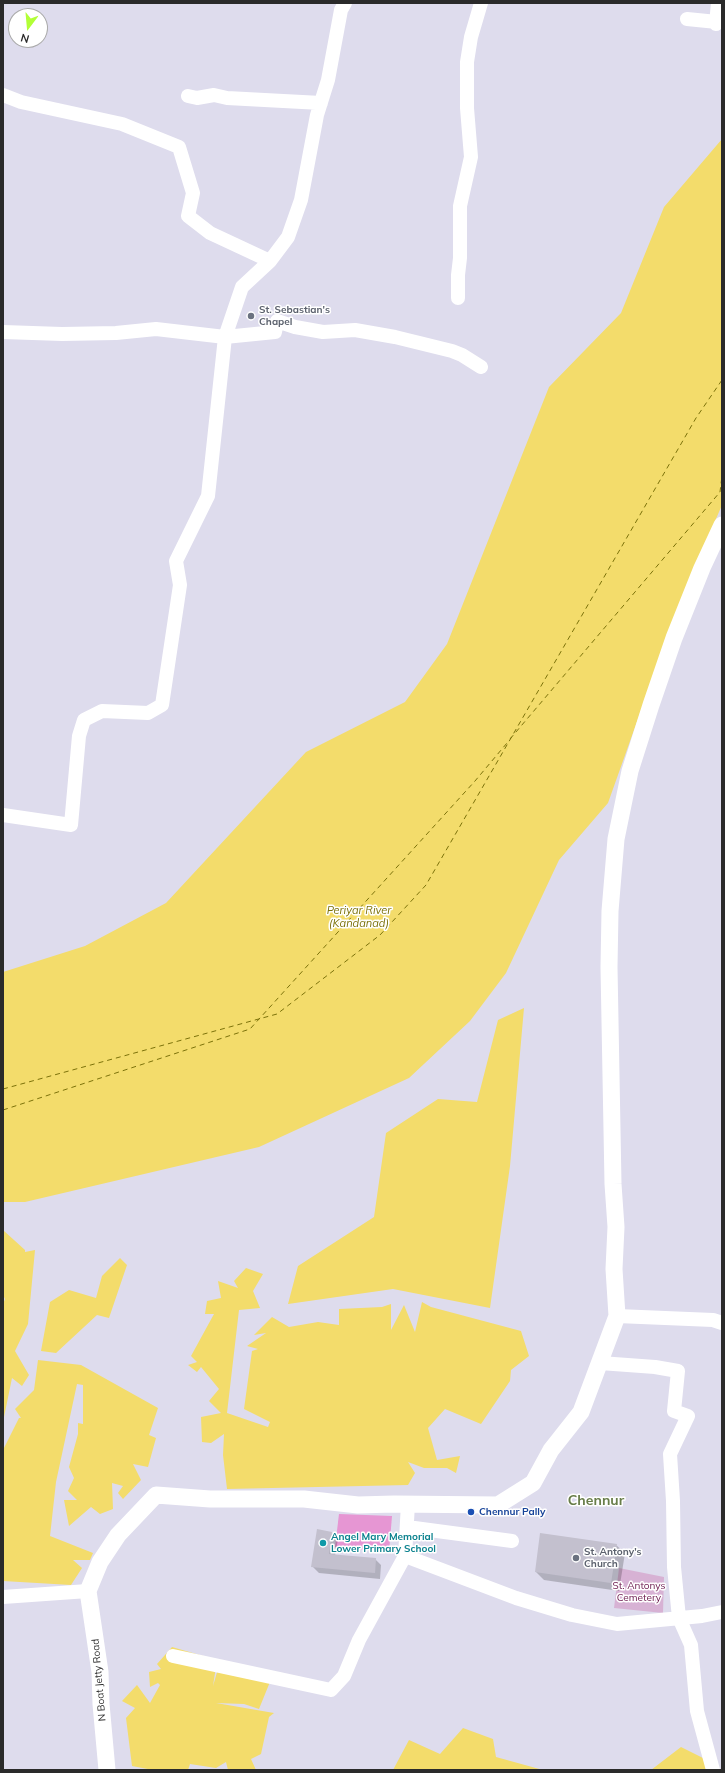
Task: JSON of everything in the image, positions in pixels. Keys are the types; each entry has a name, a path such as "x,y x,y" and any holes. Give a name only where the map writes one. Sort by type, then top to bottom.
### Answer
{"street":[{"path":"3,815 71,825 79,736 84,720 102,711 148,713 162,705 180,585 176,561 208,496 225,337 242,287 270,261 288,237 301,200 317,115 328,80 341,10 345,3"},
{"path":"458,298 460,206 471,157 467,108 467,62 471,37 481,3"},
{"path":"687,19 717,23 718,3"},
{"path":"3,95 21,102 122,124 179,147 193,192 188,216 210,233 270,261"},
{"path":"188,96 197,98 214,95 227,98 321,103"},
{"path":"3,332 62,334 108,333 156,329 225,337 275,332 277,321 295,327 324,332 355,330 395,337 452,351 462,355 481,367"},
{"path":"3,1596 88,1591 100,1562 118,1535 156,1495 210,1499 304,1499 358,1505 498,1504 532,1484 550,1450 581,1412 617,1316 614,1269 616,1227 613,1177 609,967 610,911 616,839 630,771 654,698 680,624 702,568 722,525"},
{"path":"617,1316 713,1320 722,1323"},
{"path":"600,1363 655,1367 678,1371 674,1411 688,1416 670,1454 673,1501 674,1567 678,1618 691,1645 697,1711 713,1770"},
{"path":"173,1656 331,1690 344,1676 359,1640 406,1556 408,1504"},
{"path":"407,1527 512,1541"},
{"path":"406,1556 516,1598 572,1615 617,1624 722,1612"},
{"name":"N Boat Jetty Road","path":"88,1591 100,1672 101,1704 107,1770"}],"shaded area":[{"path":"339,1514 392,1516 389,1552 335,1547"}],"green space":[{"name":"St. Antonys Cemetery","path":"619,1568 664,1577 663,1613 614,1608"}],"water":[{"name":"Periyar River (Kandanad)","path":"722,139 722,505 676,612 608,803 559,860 506,973 470,1021 409,1078 259,1147 25,1202 3,1202 3,972 85,946 166,903 306,752 405,702 447,644 549,387 621,313 664,207"},
{"path":"524,1008 510,1166 490,1308 393,1289 288,1304 298,1266 374,1217 386,1133 438,1099 477,1102 498,1020"},
{"path":"3,1230 25,1250 25,1252 35,1250 28,1324 15,1351 29,1375 22,1386 12,1378 3,1422 3,1304 5,1299 3,1295"},
{"path":"120,1258 127,1265 109,1318 97,1315 56,1353 41,1351 50,1302 69,1290 96,1298 102,1276"},
{"path":"246,1268 263,1274 253,1291 260,1308 239,1310 227,1413 268,1427 270,1422 244,1409 252,1351 258,1349 247,1346 266,1333 254,1335 272,1317 289,1327 318,1322 339,1325 339,1309 382,1307 391,1304 391,1330 404,1305 415,1332 422,1302 431,1307 521,1331 529,1356 511,1370 510,1381 481,1424 445,1409 428,1428 437,1460 460,1456 456,1473 447,1468 424,1468 408,1462 415,1473 408,1485 227,1489 223,1455 224,1434 211,1443 202,1442 201,1417 221,1413 209,1401 219,1389 201,1367 197,1372 188,1365 197,1362 191,1356 214,1314 205,1314 207,1301 221,1298 218,1281 238,1288 234,1281"},
{"path":"38,1360 81,1365 158,1408 149,1435 156,1438 148,1467 133,1464 141,1480 123,1499 118,1493 123,1486 112,1483 113,1509 100,1514 91,1507 69,1526 64,1500 77,1500 68,1491 74,1478 69,1467 78,1434 78,1423 83,1424 83,1385 77,1384 56,1482 50,1536 93,1553 90,1560 73,1560 82,1568 71,1585 3,1581 3,1450 19,1418 21,1418 15,1409 34,1390"},
{"path":"172,1647 217,1660 213,1686 220,1662 274,1672 259,1709 244,1704 216,1703 274,1713 269,1717 261,1754 251,1759 256,1770 228,1770 226,1762 216,1768 190,1764 188,1770 153,1770 132,1766 126,1718 135,1708 122,1701 137,1685 150,1703 160,1685 158,1683 150,1687 149,1672 161,1669 157,1664"},
{"path":"463,1728 493,1739 496,1757 543,1770 393,1770 409,1740 440,1754"},
{"path":"681,1747 705,1759 708,1770 651,1770"}],"building":[{"name":"Angel Mary Memorial Lower Primary School","path":"317,1529 332,1532 329,1554 376,1558 375,1573 311,1567"},
{"name":"St. Antony's Church","path":"540,1533 617,1544 611,1583 535,1572"}],"ferry route":[{"path":"3,1089 277,1014 380,935 426,885 696,418 722,380"},
{"path":"510,739 720,492 722,476"},
{"path":"3,1110 250,1029 475,781 507,743"}],"place":[{"name":"St. Sebastian's Chapel","path":"251,316"},
{"name":"Chennur Pally","path":"471,1512"},
{"name":"Angel Mary Memorial Lower Primary School","path":"323,1543"},
{"name":"St. Antony's Church","path":"576,1558"}],"district":[{"name":"Chennur","path":"596,1501"}]}
